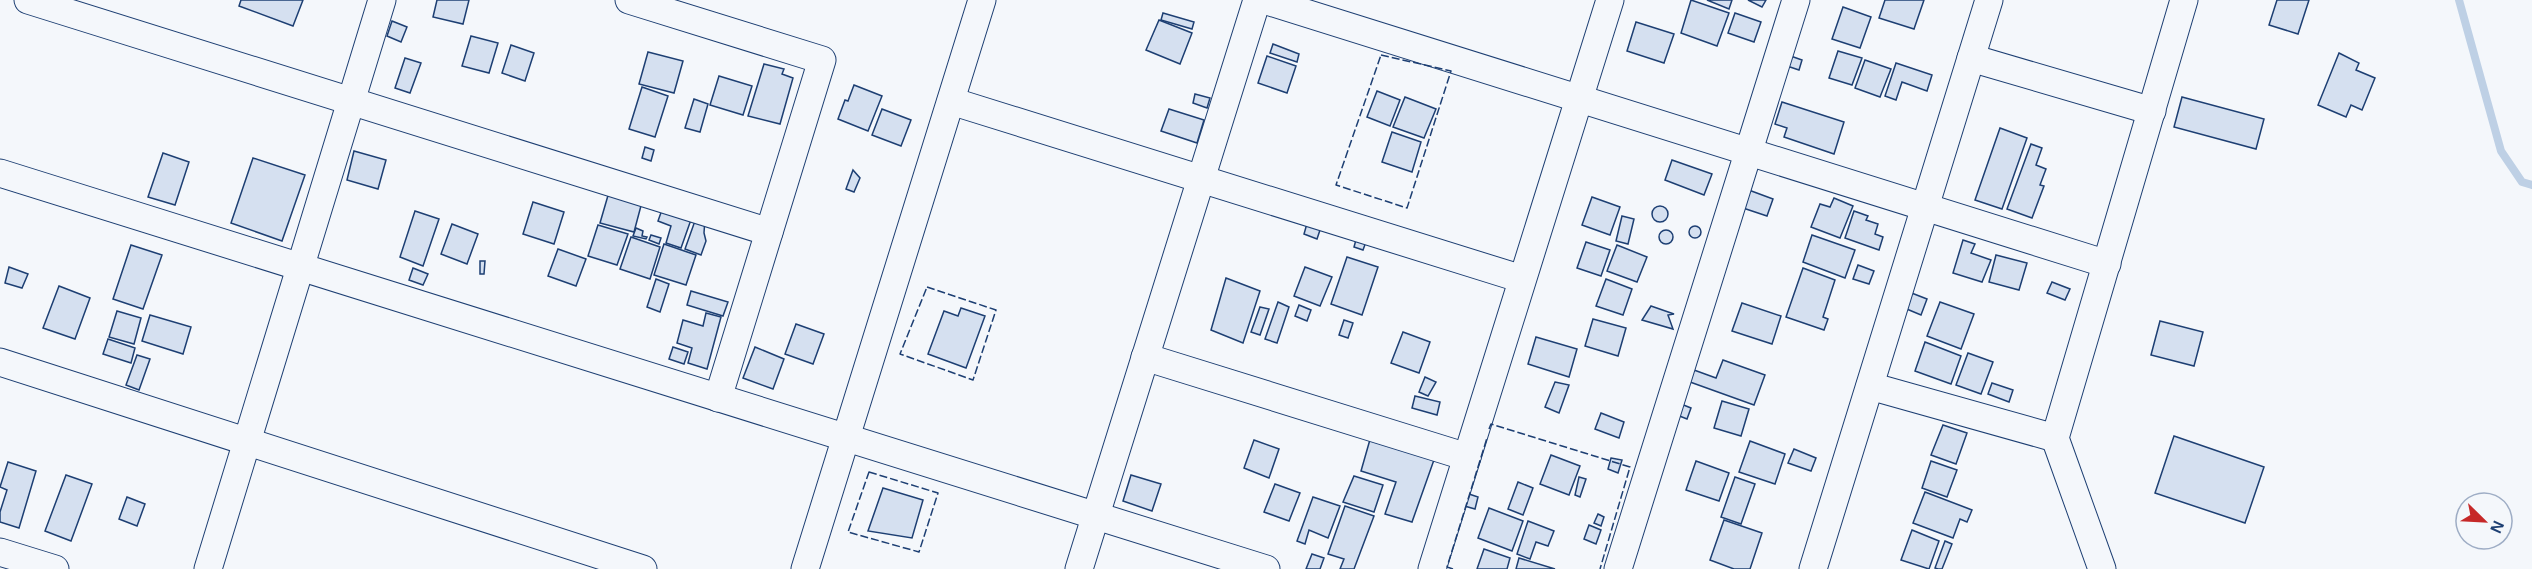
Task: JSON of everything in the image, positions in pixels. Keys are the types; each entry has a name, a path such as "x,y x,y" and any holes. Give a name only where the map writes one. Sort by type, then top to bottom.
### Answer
{"street":[{"path":"28,0 769,231"},
{"path":"208,569 382,0"},
{"path":"629,0 822,60 718,398"},
{"path":"804,569 982,0"},
{"path":"1079,569 1257,0"},
{"path":"1264,0 2107,264"},
{"path":"1432,569 1610,0"},
{"path":"1618,569 1796,0"},
{"path":"1813,569 1989,0"},
{"path":"2102,569 2055,438 2184,0"},
{"path":"1971,58 2152,111"},
{"path":"951,101 1522,279"},
{"path":"0,173 1266,569"},
{"path":"1145,357 1467,457"},
{"path":"0,362 643,569"},
{"path":"1870,386 2055,438"},
{"path":"0,552 55,569"}],"building":[{"path":"241,0 303,0 293,26 239,6"},
{"path":"437,0 469,0 463,24 433,17"},
{"path":"1691,0 1729,13 1717,46 1681,33"},
{"path":"1707,0 1732,0 1729,9"},
{"path":"1748,0 1766,0 1762,7"},
{"path":"1885,0 1924,0 1914,29 1879,18"},
{"path":"2277,0 2309,0 2298,34 2269,25"},
{"path":"1843,7 1871,17 1860,48 1832,39"},
{"path":"1163,13 1194,22 1192,29 1161,20"},
{"path":"1735,13 1761,22 1754,42 1728,33"},
{"path":"1159,20 1192,33 1180,64 1146,50"},
{"path":"392,21 407,27 401,42 387,36"},
{"path":"1636,22 1674,34 1664,63 1627,51"},
{"path":"471,36 498,43 489,73 462,66"},
{"path":"1273,44 1299,54 1297,62 1270,53"},
{"path":"511,45 534,53 525,81 502,73"},
{"path":"1838,51 1862,58 1852,85 1829,78"},
{"path":"648,52 683,61 674,93 639,84"},
{"path":"2339,53 2359,63 2356,70 2375,78 2362,110 2351,105 2346,117 2318,105"},
{"path":"1785,54 1802,60 1799,70 1781,64"},
{"path":"1267,56 1296,66 1287,93 1258,83"},
{"path":"405,58 421,63 410,93 395,88"},
{"path":"1865,60 1891,69 1880,97 1855,88"},
{"path":"1896,63 1932,75 1927,91 1902,82 1896,100 1885,96"},
{"path":"764,64 784,69 782,74 793,78 780,124 748,116"},
{"path":"719,76 752,86 743,115 710,105"},
{"path":"854,85 882,96 868,131 838,119"},
{"path":"642,87 668,96 655,137 629,129"},
{"path":"1377,91 1400,100 1390,126 1367,117"},
{"path":"1195,94 1210,98 1207,108 1193,103"},
{"path":"1405,97 1436,109 1424,138 1393,127"},
{"path":"2182,97 2264,119 2256,149 2174,127"},
{"path":"694,99 708,104 700,132 685,128"},
{"path":"1782,102 1844,122 1834,154 1784,137 1787,128 1775,124"},
{"path":"882,109 911,120 901,146 872,135"},
{"path":"1169,109 1204,120 1197,143 1161,131"},
{"path":"2000,128 2027,138 2002,209 1975,200"},
{"path":"1392,132 1421,142 1412,172 1382,162"},
{"path":"2031,144 2042,148 2036,165 2046,169 2040,185 2044,186 2032,218 2007,209"},
{"path":"645,147 654,150 651,161 642,158"},
{"path":"354,151 386,160 378,189 347,180"},
{"path":"163,153 189,162 175,205 148,197"},
{"path":"253,158 305,175 282,241 231,223"},
{"path":"1672,160 1712,174 1704,195 1665,180"},
{"path":"853,170 860,178 854,192 846,189"},
{"path":"1746,189 1773,199 1767,216 1740,207"},
{"path":"609,192 642,202 634,232 600,223"},
{"path":"1592,197 1620,207 1610,235 1582,225"},
{"path":"1834,198 1853,206 1840,238 1811,227 1820,204 1830,207"},
{"path":"533,202 564,212 554,244 523,234"},
{"path":"664,204 693,214 681,248 666,243 671,226 658,221"},
{"path":"1660,206 1668,214 1660,222 1652,214"},
{"path":"415,211 439,219 423,266 400,257"},
{"path":"1854,211 1868,216 1866,220 1878,224 1875,234 1883,237 1879,250 1845,238"},
{"path":"1622,216 1634,219 1628,244 1616,241"},
{"path":"696,218 705,219 706,241 701,255 685,249"},
{"path":"1308,220 1322,224 1317,239 1304,234"},
{"path":"452,224 478,234 467,264 441,254"},
{"path":"598,225 628,234 617,265 588,256"},
{"path":"1697,226 1700,227 1700,237 1693,238 1690,237 1689,230 1690,227"},
{"path":"636,228 643,231 642,236 647,237 646,239 633,236"},
{"path":"1663,230 1669,230 1673,237 1669,244 1663,244 1659,240 1659,234"},
{"path":"651,235 661,238 659,244 649,240"},
{"path":"1812,235 1855,250 1845,278 1803,262"},
{"path":"1357,236 1367,239 1363,250 1354,247"},
{"path":"631,237 660,247 650,279 620,269"},
{"path":"1963,240 1975,244 1971,253 1991,260 1982,282 1953,273"},
{"path":"1586,242 1610,250 1601,276 1577,268"},
{"path":"664,244 696,255 686,285 654,275"},
{"path":"131,245 162,255 143,309 113,299"},
{"path":"1617,245 1647,257 1637,282 1607,271"},
{"path":"558,249 586,259 576,286 548,276"},
{"path":"1996,255 2027,263 2019,290 1989,282"},
{"path":"1347,257 1378,267 1362,315 1331,304"},
{"path":"480,261 485,261 484,274 480,274"},
{"path":"1858,265 1874,271 1869,284 1853,279"},
{"path":"9,267 28,274 22,288 5,283"},
{"path":"1305,267 1332,277 1320,306 1294,296"},
{"path":"413,268 428,274 423,285 409,280"},
{"path":"1803,268 1835,280 1823,317 1828,319 1824,330 1786,317"},
{"path":"1226,278 1260,291 1243,343 1211,330"},
{"path":"656,279 669,284 660,312 647,307"},
{"path":"1606,279 1632,289 1623,315 1596,306"},
{"path":"2052,282 2070,289 2065,300 2047,293"},
{"path":"59,286 90,298 75,339 43,328"},
{"path":"691,291 728,302 723,316 687,305"},
{"path":"1909,292 1927,299 1921,315 1902,307"},
{"path":"1278,302 1289,307 1277,343 1265,339"},
{"path":"1940,302 1974,314 1961,349 1927,336"},
{"path":"1742,303 1781,316 1772,344 1732,331"},
{"path":"1299,305 1311,310 1307,321 1295,316"},
{"path":"1651,306 1674,314 1668,315 1673,329 1642,320"},
{"path":"1260,307 1269,309 1260,335 1251,332"},
{"path":"961,308 985,316 966,368 928,354 944,311 958,316"},
{"path":"117,311 141,318 134,344 109,337"},
{"path":"706,313 721,317 707,369 688,363 692,348 677,343 683,320 703,326"},
{"path":"150,315 191,327 183,354 142,341"},
{"path":"1593,319 1626,328 1618,356 1585,346"},
{"path":"1344,320 1353,323 1348,338 1339,335"},
{"path":"2160,321 2203,332 2194,366 2151,355"},
{"path":"796,324 824,334 813,364 785,354"},
{"path":"1403,332 1430,342 1419,373 1391,363"},
{"path":"1536,337 1577,349 1569,377 1528,364"},
{"path":"108,339 135,348 131,363 103,354"},
{"path":"1925,342 1961,356 1951,384 1915,371"},
{"path":"673,347 688,352 684,364 669,359"},
{"path":"755,347 784,359 773,389 743,378"},
{"path":"1968,353 1993,362 1981,394 1956,385"},
{"path":"137,355 150,359 139,390 126,385"},
{"path":"1723,360 1765,375 1754,405 1690,382 1694,370 1716,378"},
{"path":"1425,377 1436,382 1428,396 1419,392"},
{"path":"1555,382 1569,385 1559,413 1545,407"},
{"path":"1992,383 2013,390 2009,402 1988,394"},
{"path":"1415,396 1440,402 1437,415 1412,408"},
{"path":"1722,401 1749,409 1741,436 1714,428"},
{"path":"1681,404 1691,408 1687,419 1677,415"},
{"path":"1601,413 1624,422 1619,438 1595,429"},
{"path":"1943,425 1967,433 1956,464 1931,455"},
{"path":"1371,436 1435,457 1412,522 1385,514 1396,482 1361,471"},
{"path":"2174,436 2264,467 2245,523 2155,493"},
{"path":"1254,440 1279,449 1269,478 1244,468"},
{"path":"1750,441 1785,454 1775,484 1739,472"},
{"path":"1794,449 1816,458 1811,471 1788,463"},
{"path":"1551,455 1580,466 1569,495 1540,484"},
{"path":"1611,458 1622,460 1618,473 1608,469"},
{"path":"1696,461 1729,473 1719,501 1686,490"},
{"path":"1931,461 1957,470 1947,497 1922,488"},
{"path":"8,462 36,471 19,528 0,522 0,512 7,490 0,487"},
{"path":"66,475 92,484 71,541 45,531"},
{"path":"1131,475 1161,484 1152,511 1123,501"},
{"path":"1354,476 1383,485 1374,512 1343,502"},
{"path":"1579,477 1586,479 1580,497 1575,495"},
{"path":"1735,477 1755,484 1741,524 1721,517"},
{"path":"1518,482 1533,488 1523,515 1508,509"},
{"path":"1275,484 1300,493 1289,521 1264,512"},
{"path":"883,488 923,500 912,538 868,531"},
{"path":"1925,492 1972,510 1967,522 1960,519 1953,538 1913,523"},
{"path":"1466,493 1478,497 1475,509 1461,505"},
{"path":"127,497 145,504 137,526 119,519"},
{"path":"1313,497 1340,506 1328,538 1309,530 1305,544 1297,541"},
{"path":"1345,506 1374,516 1354,569 1340,569 1344,559 1328,554"},
{"path":"1489,508 1523,521 1512,551 1478,538"},
{"path":"1598,514 1604,517 1601,526 1594,523"},
{"path":"1724,520 1762,533 1750,569 1734,569 1710,560"},
{"path":"1528,521 1554,531 1548,546 1536,542 1530,559 1517,554"},
{"path":"1589,525 1601,530 1596,544 1584,539"},
{"path":"1912,530 1939,541 1929,569 1901,560"},
{"path":"1945,541 1952,544 1942,569 1938,569 1935,568"},
{"path":"1484,549 1510,558 1507,569 1477,569"},
{"path":"1312,554 1324,558 1320,569 1306,569"},
{"path":"1519,558 1555,569 1516,569"}],"waterway":[{"path":"2459,0 2501,151 2522,182 2532,185"}],"fence":[{"path":"1381,55 1451,71 1407,208 1336,185 1381,55"},
{"path":"927,287 996,310 973,380 900,354 927,287"},
{"path":"1489,429 1491,424 1630,467 1600,569"},
{"path":"1453,569 1447,567 1487,438"},
{"path":"869,472 938,493 919,552 848,532 869,472"}]}
